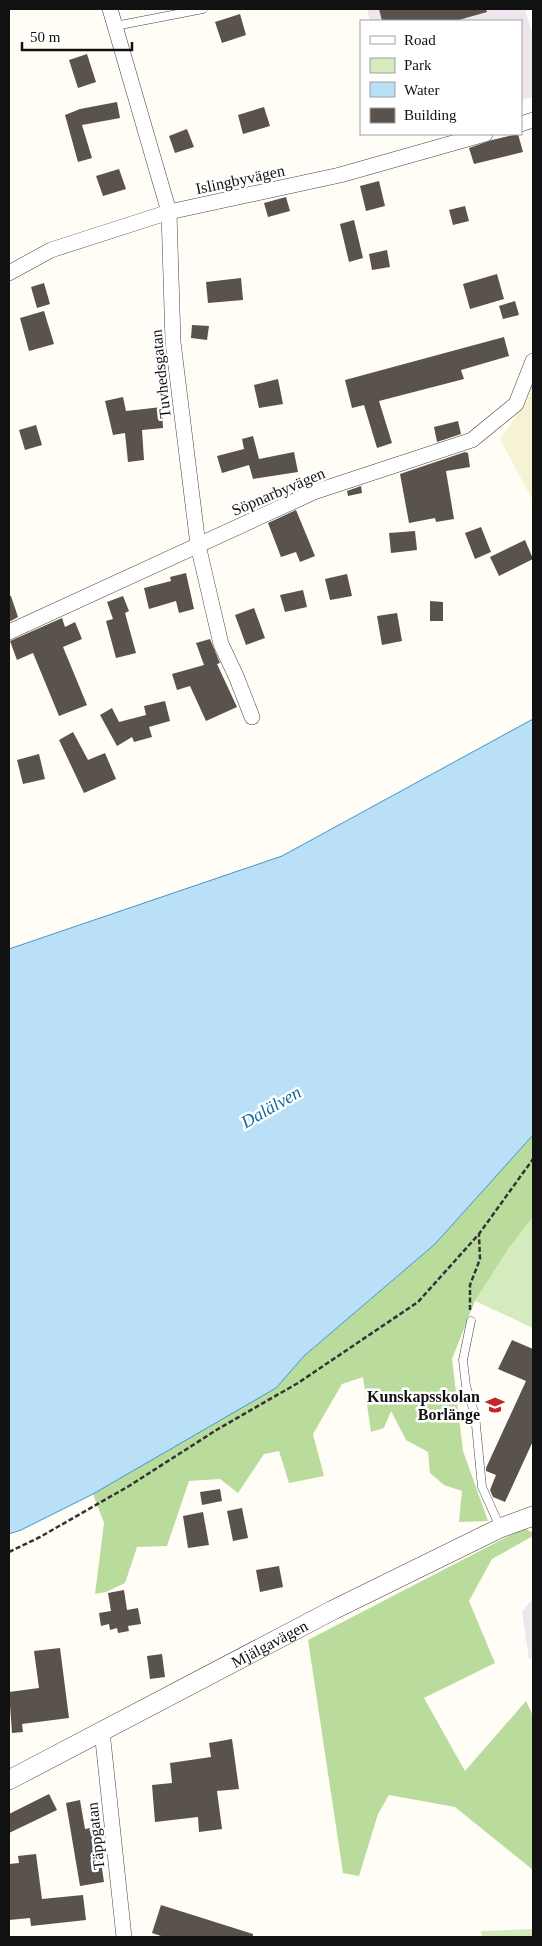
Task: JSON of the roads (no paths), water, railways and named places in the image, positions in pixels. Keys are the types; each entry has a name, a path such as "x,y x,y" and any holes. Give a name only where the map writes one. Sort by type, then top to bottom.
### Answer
{"street":[{"name":"Tuvhedsgatan","path":"110,9 169,212 173,342 198,545 221,644 252,717"},
{"name":"Islingbyvägen","path":"9,273 51,250 169,212 340,175 481,135"},
{"name":"Söpnarbyvägen","path":"9,632 314,492 472,440 516,404 533,361"},
{"name":"Mjälgavägen","path":"9,1780 334,1610 500,1528 533,1516"},
{"name":"Täppgatan","path":"102,1731 124,1937"}],"lane":[{"path":"115,26 203,9"},
{"path":"470,1321 463,1360 466,1386 475,1416 482,1487 500,1528"}],"water":[{"name":"Dalälven","path":"533,719 533,1135 435,1244 304,1356 276,1388 93,1494 21,1530 9,1534 9,949 282,856"}],"place":[{"name":"Kunskapsskolan Borlänge","path":"495,1405"}]}
